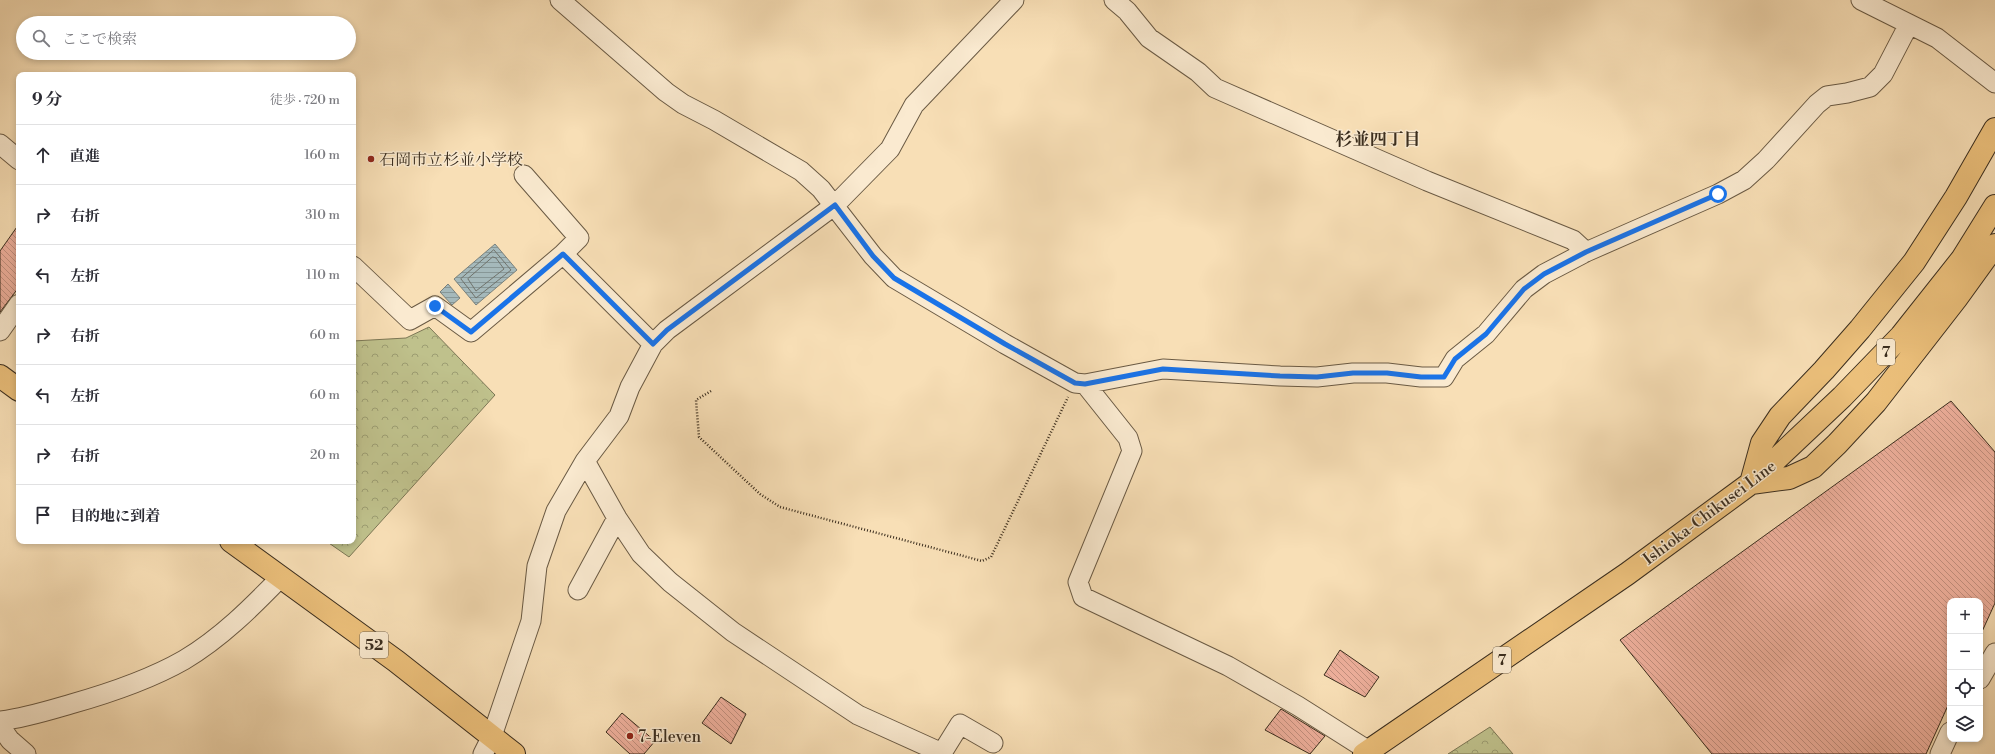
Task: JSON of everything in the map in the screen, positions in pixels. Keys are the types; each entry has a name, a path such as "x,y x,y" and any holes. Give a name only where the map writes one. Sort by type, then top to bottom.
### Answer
{"main road":[{"path":"1995,129 1956,197 1914,262 1860,329 1824,370 1780,416 1762,443 1751,483 1789,478 1813,467 1837,444 1876,402 1956,299 1995,245"},
{"name":"Ishioka-Chikusei Line","path":"1367,752 1627,574 1751,483 1842,398 1901,336 1957,265 1995,206"},
{"path":"0,376 16,388"},
{"name":"52","path":"235,544 396,661 488,745 514,754"}],"street":[{"path":"560,0 666,92 682,104 714,120 801,171 821,189 835,205 873,256 894,278 998,341 1080,383 1128,438 1132,451 1078,582 1083,597 1228,666 1298,706 1367,752"},
{"path":"488,745 531,621 537,566 556,511 585,461 619,416 630,386 653,344 667,330 835,205 890,149 914,105 1014,0"},
{"path":"1114,0 1127,11 1149,38 1198,72 1215,88 1427,181 1573,240 1586,252"},
{"path":"1861,0 1937,38 1995,83"},
{"path":"1080,383 1163,369 1280,376 1317,377 1353,373 1387,373 1421,377 1444,377 1455,359 1486,334 1524,289 1544,274 1586,252 1718,194 1744,180 1766,160 1817,104 1827,96 1870,87 1883,74 1909,24"},
{"path":"0,144 16,157"},
{"path":"356,269 410,320 435,306 471,332 563,254 579,238 524,175"},
{"path":"563,254 653,344"},
{"path":"0,331 16,308"},
{"path":"585,461 616,518 641,554 670,582 733,632 858,715 942,753 960,724 993,743"},
{"path":"578,590 616,518"},
{"path":"0,721 21,719 102,695 150,677 185,659 234,623 281,577"},
{"path":"1983,674 1995,653"},
{"path":"0,726 10,740 26,754"},
{"path":"1940,754 1947,739"}],"path":[{"path":"711,391 696,400 699,436 749,484 780,507 982,562 992,557 1080,383"}],"green space":[{"path":"429,327 495,395 349,557 330,544 356,544 356,341 406,338"},
{"path":"1490,727 1513,754 1448,754"}],"water":[{"path":"495,244 517,270 476,305 454,279"},
{"path":"448,284 460,298 452,305 440,292"}],"building":[{"path":"16,228 16,291 0,312 0,251"},
{"path":"1951,401 1995,452 1995,603 1983,629 1983,598 1947,598 1947,708 1926,754 1712,754 1620,640"},
{"path":"1340,650 1379,677 1365,697 1324,675"},
{"path":"721,697 746,714 731,744 702,723"},
{"path":"1281,709 1325,736 1310,754 1265,730"},
{"name":"7-Eleven","path":"622,713 655,741 644,754 630,754 606,732"}],"place":[{"name":"石岡市立杉並小学校","path":"371,159"},
{"name":"7-Eleven","path":"630,736"}],"district":[{"name":"杉並四丁目","path":"1378,139"}],"route":[{"path":"435,306 471,332 535,276 563,254 653,344 667,330 835,205 873,256 894,278 1005,344 1075,383 1085,384 1163,369 1280,376 1317,377 1353,373 1387,373 1421,377 1444,377 1455,359 1486,334 1502,318 1524,289 1544,274 1586,252 1718,194"}]}
